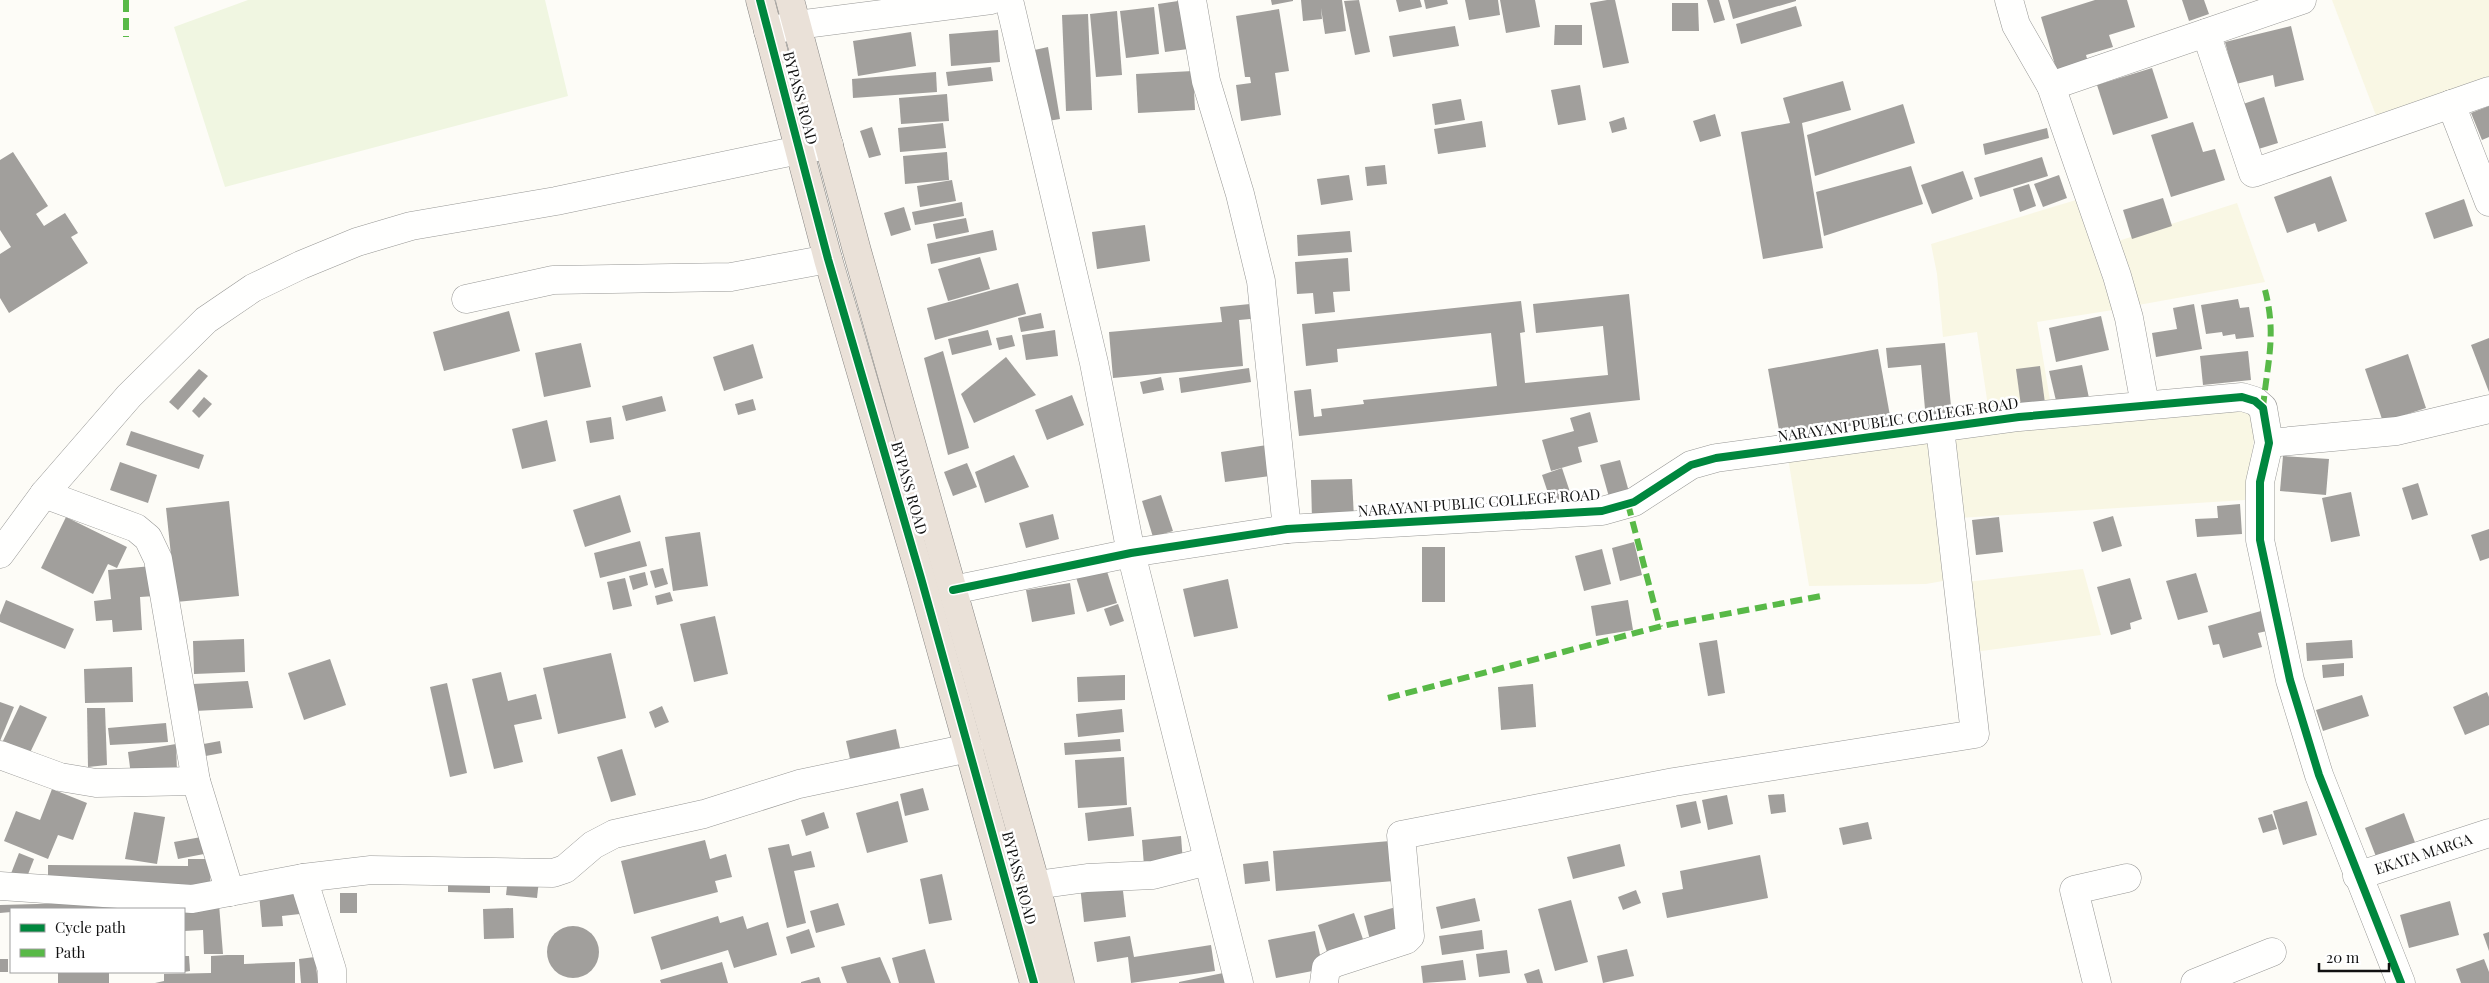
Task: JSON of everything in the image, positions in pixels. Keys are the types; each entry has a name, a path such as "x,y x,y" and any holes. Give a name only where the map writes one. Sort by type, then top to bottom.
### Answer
{"highway":[{"name":"BYPASS ROAD","path":"760,0 828,259 969,748 1034,983"},
{"name":"BYPASS ROAD","path":"794,12 829,146 1036,885 1060,983"}],"street":[{"path":"768,32 794,12 991,0"},
{"path":"1009,0 1094,364 1131,553 1239,983"},
{"path":"1192,0 1206,81 1240,194 1261,281 1288,529"},
{"path":"2009,0 2016,25 2051,86 2117,276 2129,318 2144,405"},
{"path":"2051,86 2302,0"},
{"path":"2206,33 2253,174 2489,91"},
{"path":"2451,104 2489,202"},
{"path":"0,554 44,494 129,396 206,320 253,288 301,265 357,242 410,226 556,201 799,150 829,146"},
{"path":"466,298 553,280 731,277 828,259"},
{"name":"NARAYANI PUBLIC COLLEGE ROAD","path":"953,590 1131,553 1288,529 1602,511 1634,502 1691,465 1716,458 2019,417 2242,397 2255,402 2263,408 2269,443 2260,482 2260,540 2290,680 2319,775 2357,876 2401,983"},
{"path":"2269,443 2397,431 2489,409"},
{"path":"1324,983 1326,968 1335,963 1406,940 1410,936 1400,835 1674,782 1975,734 1940,428"},
{"path":"44,494 136,528 148,538 158,559 196,781 230,892"},
{"path":"0,886 192,899 303,878 371,870 553,873 566,869 593,845 614,834 704,814 799,784 969,748"},
{"path":"0,755 60,777 96,783 196,781"},
{"name":"EKATA MARGA","path":"2357,876 2489,833"},
{"path":"1036,885 1087,878 1153,875 1208,861"},
{"path":"303,878 332,970 332,983"},
{"path":"2097,983 2074,890 2127,878"},
{"path":"2195,983 2272,952"}],"shaded area":[{"path":"2332,0 2489,0 2489,79 2377,118"},
{"path":"2076,200 2113,310 2037,322 2051,406 1989,413 1977,332 1943,337 1937,274 1931,244"},
{"path":"2237,203 2265,282 2133,306 2112,243"},
{"path":"2228,407 2250,413 2255,432 2245,500 1959,518 1953,438"},
{"path":"1928,441 1946,578 1943,581 1926,584 1809,586 1788,458"},
{"path":"2083,569 2101,635 1974,652 1966,582"}],"green space":[{"path":"248,0 545,0 568,96 225,187 174,27"}],"building":[{"path":"1185,0 1196,48 1165,52 1158,4"},
{"path":"1271,0 1293,0 1293,1 1272,5"},
{"path":"1301,0 1342,0 1346,31 1325,34 1321,8 1322,19 1303,21"},
{"path":"1359,0 1370,52 1355,55 1344,1"},
{"path":"1396,0 1420,0 1422,7 1399,12"},
{"path":"1424,0 1447,0 1448,4 1426,9"},
{"path":"1465,0 1498,0 1500,15 1469,20"},
{"path":"1500,0 1535,0 1540,27 1506,33"},
{"path":"1615,0 1629,63 1603,68 1590,3"},
{"path":"1707,0 1719,0 1725,20 1714,23"},
{"path":"1728,0 1796,0 1796,1 1733,19"},
{"path":"2095,0 2127,0 2135,27 2109,35 2113,47 2086,55 2088,62 2057,72 2041,17"},
{"path":"2182,0 2204,0 2209,14 2189,21"},
{"path":"1672,3 1698,3 1699,31 1672,31"},
{"path":"1796,6 1802,26 1741,44 1736,24"},
{"path":"1154,7 1159,54 1126,58 1120,11"},
{"path":"1279,9 1289,71 1275,73 1281,115 1241,121 1236,85 1251,83 1250,77 1245,77 1236,16"},
{"path":"1117,11 1122,75 1096,77 1090,14"},
{"path":"1088,14 1092,110 1066,111 1062,15"},
{"path":"1555,25 1582,25 1582,45 1554,45"},
{"path":"1455,26 1459,46 1393,57 1389,36"},
{"path":"2291,26 2304,80 2275,87 2273,75 2236,84 2225,42"},
{"path":"998,30 1000,62 951,66 949,34"},
{"path":"911,32 916,66 858,76 853,41"},
{"path":"1048,47 1060,119 1042,122 1030,51"},
{"path":"991,67 993,81 948,86 946,72"},
{"path":"2152,68 2168,118 2113,135 2097,85"},
{"path":"1193,71 1195,110 1138,113 1136,74"},
{"path":"936,72 937,92 853,98 852,79"},
{"path":"1843,81 1851,110 1802,123 1823,248 1763,259 1741,132 1790,123 1783,98"},
{"path":"1580,85 1586,120 1558,125 1551,90"},
{"path":"947,94 949,121 901,124 899,98"},
{"path":"2264,97 2278,143 2252,151 2237,106"},
{"path":"1461,99 1465,120 1435,125 1432,104"},
{"path":"1903,104 1915,143 1815,176 1807,135"},
{"path":"2489,106 2489,137 2482,140 2471,113"},
{"path":"1715,114 1721,136 1700,142 1693,121"},
{"path":"1624,117 1627,129 1612,133 1609,122"},
{"path":"1482,121 1486,147 1438,154 1434,129"},
{"path":"2193,122 2203,152 2215,149 2225,180 2171,197 2151,135"},
{"path":"943,123 946,148 900,152 898,128"},
{"path":"872,127 881,155 869,158 860,131"},
{"path":"2047,128 2049,138 1985,155 1983,144"},
{"path":"13,152 48,206 36,214 44,226 65,213 78,233 71,237 88,263 9,313 0,298 0,254 11,247 0,230 0,160"},
{"path":"947,152 949,180 905,184 903,156"},
{"path":"2042,157 2048,176 1980,197 1974,178"},
{"path":"1385,165 1387,184 1367,186 1365,167"},
{"path":"1911,166 1923,204 1824,236 1816,192"},
{"path":"1963,171 1973,199 1932,214 1921,185"},
{"path":"1349,175 1353,200 1321,205 1317,179"},
{"path":"2059,175 2067,198 2043,207 2034,184"},
{"path":"2331,176 2347,221 2318,232 2315,223 2287,233 2274,197"},
{"path":"952,180 956,201 920,207 917,186"},
{"path":"2029,184 2036,206 2020,212 2013,189"},
{"path":"2163,198 2172,226 2132,239 2123,210"},
{"path":"2464,199 2473,226 2434,239 2425,213"},
{"path":"962,202 964,216 915,225 912,212"},
{"path":"904,207 911,230 891,236 884,213"},
{"path":"966,218 969,232 936,239 933,224"},
{"path":"1145,225 1150,261 1097,269 1092,232"},
{"path":"993,230 997,250 931,264 927,244"},
{"path":"1350,231 1352,252 1298,256 1297,235"},
{"path":"980,257 990,289 948,301 938,269"},
{"path":"1348,258 1350,291 1333,292 1335,312 1315,314 1313,293 1297,294 1295,262"},
{"path":"1018,283 1026,314 935,340 927,308"},
{"path":"1629,294 1640,400 1299,436 1294,391 1311,389 1314,417 1322,416 1321,409 1364,404 1363,400 1497,386 1491,333 1337,349 1338,362 1306,366 1302,324 1521,301 1525,332 1520,333 1525,383 1608,375 1603,326 1536,333 1533,304"},
{"path":"2238,299 2240,308 2249,307 2254,337 2236,339 2235,334 2223,336 2222,332 2206,334 2201,305"},
{"path":"1260,303 1261,318 1239,320 1243,366 1113,378 1109,332 1222,322 1220,307"},
{"path":"2194,304 2202,349 2156,357 2152,333 2177,329 2173,308"},
{"path":"509,311 520,351 444,371 433,332"},
{"path":"1041,313 1044,328 1021,332 1018,318"},
{"path":"2101,316 2109,350 2056,362 2049,328"},
{"path":"988,330 992,345 952,355 948,339"},
{"path":"1055,330 1058,356 1026,360 1022,335"},
{"path":"1012,335 1015,346 999,350 996,338"},
{"path":"2489,338 2489,392 2471,345"},
{"path":"581,343 591,387 544,397 535,353"},
{"path":"1945,343 1952,417 1926,420 1921,365 1888,368 1886,348"},
{"path":"753,344 763,378 724,391 713,357"},
{"path":"1878,349 1892,427 1782,447 1768,369"},
{"path":"943,351 969,448 948,455 924,358"},
{"path":"2248,351 2251,380 2203,385 2200,356"},
{"path":"2408,354 2426,408 2383,422 2365,369"},
{"path":"1006,357 1036,395 974,423 961,394"},
{"path":"2082,365 2089,398 2057,405 2049,371"},
{"path":"2040,366 2045,403 2021,406 2016,369"},
{"path":"1249,368 1251,382 1181,393 1179,378"},
{"path":"199,369 208,376 178,410 169,402"},
{"path":"1161,377 1164,390 1143,394 1140,382"},
{"path":"1072,395 1084,425 1047,440 1035,410"},
{"path":"662,396 666,411 626,421 622,406"},
{"path":"204,397 212,404 199,418 192,411"},
{"path":"753,399 756,410 738,415 735,404"},
{"path":"1590,412 1598,442 1578,447 1582,462 1551,471 1542,440 1574,431 1570,418"},
{"path":"611,417 614,439 590,443 586,421"},
{"path":"547,420 556,461 522,469 512,429"},
{"path":"131,431 204,455 199,469 126,445"},
{"path":"1274,444 1278,475 1225,482 1221,452"},
{"path":"1014,455 1029,487 985,503 975,472"},
{"path":"2283,456 2329,459 2326,495 2280,491"},
{"path":"1620,460 1629,492 1609,497 1600,465"},
{"path":"120,462 157,475 148,503 110,490"},
{"path":"967,463 977,487 953,496 944,472"},
{"path":"1562,468 1571,495 1551,502 1542,475"},
{"path":"1352,479 1354,518 1312,520 1311,480"},
{"path":"2418,483 2428,515 2412,520 2402,488"},
{"path":"2351,492 2360,536 2331,542 2322,498"},
{"path":"620,495 631,532 585,547 573,510"},
{"path":"1161,495 1173,531 1153,537 1142,501"},
{"path":"229,501 239,596 176,602 166,508"},
{"path":"2240,504 2242,534 2197,537 2195,519 2218,518 2217,506"},
{"path":"1053,514 1059,539 1026,548 1019,523"},
{"path":"2113,516 2122,546 2102,552 2093,522"},
{"path":"66,517 127,547 117,568 108,564 93,594 41,568"},
{"path":"1999,517 2003,552 1976,555 1972,520"},
{"path":"2489,529 2489,558 2480,561 2471,535"},
{"path":"700,532 708,586 673,591 665,537"},
{"path":"640,541 647,566 600,578 594,553"},
{"path":"1634,542 1642,575 1620,581 1612,548"},
{"path":"1422,547 1445,547 1445,602 1422,602"},
{"path":"1602,549 1611,584 1584,591 1575,556"},
{"path":"1105,565 1117,603 1087,612 1075,574"},
{"path":"152,566 155,596 140,597 142,630 113,632 112,620 96,621 94,601 111,599 108,570"},
{"path":"663,568 668,584 655,588 650,571"},
{"path":"645,572 648,585 633,590 629,576"},
{"path":"2196,573 2208,612 2178,620 2166,581"},
{"path":"625,578 632,606 613,610 607,582"},
{"path":"2130,578 2142,619 2130,623 2131,629 2111,635 2097,587"},
{"path":"1228,579 1238,628 1194,637 1183,589"},
{"path":"1070,583 1075,614 1032,622 1026,590"},
{"path":"670,592 673,601 657,605 655,596"},
{"path":"6,600 74,629 65,649 0,622 0,615"},
{"path":"1628,600 1633,630 1596,636 1591,606"},
{"path":"1118,604 1124,621 1110,626 1104,609"},
{"path":"2261,611 2267,631 2258,633 2262,647 2223,658 2219,644 2213,645 2208,626"},
{"path":"715,616 728,674 694,682 680,624"},
{"path":"244,639 245,672 194,674 193,641"},
{"path":"1717,640 1725,693 1708,696 1699,643"},
{"path":"2352,640 2353,658 2307,661 2306,643"},
{"path":"611,653 626,718 558,734 543,668"},
{"path":"330,659 346,705 304,720 288,673"},
{"path":"2344,663 2344,676 2323,678 2322,665"},
{"path":"132,667 133,702 85,703 84,669"},
{"path":"501,672 508,701 536,694 542,719 514,725 523,762 494,769 472,679"},
{"path":"1125,675 1125,700 1078,702 1077,677"},
{"path":"248,681 253,708 195,711 193,684"},
{"path":"447,683 467,773 450,777 430,687"},
{"path":"1533,684 1536,727 1501,730 1498,687"},
{"path":"2487,692 2489,697 2489,725 2465,735 2453,707"},
{"path":"2362,695 2369,716 2323,731 2316,710"},
{"path":"0,702 14,707 0,741"},
{"path":"20,705 47,717 28,757 1,745"},
{"path":"662,706 669,722 655,728 649,712"},
{"path":"87,708 105,708 107,765 88,767"},
{"path":"1122,709 1124,732 1078,737 1076,714"},
{"path":"166,723 168,742 110,745 108,728"},
{"path":"896,729 900,748 850,759 846,741"},
{"path":"1120,739 1121,751 1065,755 1064,743"},
{"path":"220,741 222,753 200,757 198,745"},
{"path":"176,744 177,771 131,775 128,752"},
{"path":"622,749 636,795 611,802 597,757"},
{"path":"1124,757 1127,805 1078,808 1075,760"},
{"path":"923,788 929,810 905,816 900,794"},
{"path":"52,789 87,803 73,840 58,835 48,859 4,841 16,811 40,820"},
{"path":"1784,794 1786,812 1771,814 1768,795"},
{"path":"1727,795 1733,824 1708,830 1702,800"},
{"path":"898,801 908,842 867,853 856,813"},
{"path":"1696,801 1701,823 1681,828 1676,805"},
{"path":"2307,801 2317,835 2283,845 2273,811"},
{"path":"1131,807 1134,836 1088,841 1085,813"},
{"path":"134,812 165,817 157,864 125,859"},
{"path":"824,812 829,828 806,836 801,820"},
{"path":"2404,813 2419,853 2380,867 2365,828"},
{"path":"2272,814 2277,829 2263,833 2258,818"},
{"path":"1868,822 1872,839 1843,845 1839,828"},
{"path":"1181,836 1183,863 1144,866 1142,840"},
{"path":"201,837 204,854 178,859 174,842"},
{"path":"705,840 710,859 726,854 732,877 715,881 718,892 634,914 621,861"},
{"path":"1390,841 1394,881 1276,891 1273,851"},
{"path":"789,844 792,856 811,851 815,867 794,871 806,923 787,928 768,848"},
{"path":"1620,844 1625,866 1573,879 1567,857"},
{"path":"19,853 34,859 25,882 10,876"},
{"path":"1760,855 1768,898 1667,918 1662,893 1683,889 1680,871"},
{"path":"188,859 211,859 210,889 167,890 167,883 48,883 48,865 188,866"},
{"path":"1268,861 1270,881 1245,884 1243,864"},
{"path":"942,874 952,920 929,924 920,879"},
{"path":"448,876 490,877 490,893 448,892"},
{"path":"508,877 539,880 537,898 506,895"},
{"path":"1122,882 1126,917 1084,922 1080,886"},
{"path":"1636,890 1641,903 1623,910 1618,897"},
{"path":"298,891 300,914 282,916 283,926 262,927 259,894"},
{"path":"340,893 357,893 357,913 340,913"},
{"path":"1475,898 1480,921 1441,929 1436,907"},
{"path":"1571,900 1588,962 1555,971 1538,909"},
{"path":"149,901 219,904 223,954 204,954 203,930 185,931 185,908 10,908 10,912 0,913 0,905"},
{"path":"2450,901 2459,935 2409,948 2400,915"},
{"path":"838,903 845,925 816,933 810,911"},
{"path":"1396,907 1403,931 1370,940 1364,916"},
{"path":"513,908 514,938 484,939 483,909"},
{"path":"1354,913 1366,948 1330,961 1318,925"},
{"path":"718,916 720,923 743,916 747,929 768,922 777,955 734,968 728,950 661,970 651,937"},
{"path":"573,926 587,930 595,938 599,952 595,966 587,974 573,978 559,974 551,966 547,952 551,938 559,930"},
{"path":"809,929 815,947 791,954 786,937"},
{"path":"1482,930 1484,949 1442,955 1439,936"},
{"path":"1315,931 1323,969 1276,978 1268,940"},
{"path":"2489,932 2489,951 2483,934"},
{"path":"1130,936 1134,957 1211,945 1215,971 1131,983 1128,957 1097,962 1094,942"},
{"path":"925,949 935,983 899,983 892,958"},
{"path":"1627,949 1634,976 1603,983 1597,956"},
{"path":"1507,950 1510,973 1479,977 1476,954"},
{"path":"244,955 244,964 295,962 295,983 155,983 164,981 164,974 211,973 211,956"},
{"path":"185,956 189,956 190,971 185,972"},
{"path":"315,957 318,983 301,983 299,959"},
{"path":"880,957 891,983 847,983 841,967"},
{"path":"0,959 8,959 8,972 0,972"},
{"path":"2484,959 2489,972 2489,983 2461,983 2456,969"},
{"path":"1463,960 1466,980 1423,983 1421,966"},
{"path":"722,962 728,983 661,983 660,980"},
{"path":"1539,969 1543,983 1527,983 1524,974"},
{"path":"1228,972 1230,983 1179,983 1179,982"},
{"path":"58,973 109,973 109,983 58,983"},
{"path":"819,977 821,983 801,983 801,982"}],"marked path":[{"path":"126,0 126,37"},
{"path":"2263,408 2271,336 2269,306 2265,290"},
{"path":"1628,504 1660,627"},
{"path":"1388,698 1662,626 1821,596"}],"cycle path":[{"path":"760,0 828,259 921,578 1034,983"},
{"path":"953,590 1131,553 1287,529 1602,511 1634,502 1691,465 1716,458 2019,417 2242,397 2255,401 2263,408 2269,443 2260,482 2260,540 2290,680 2319,775 2401,983"}]}
